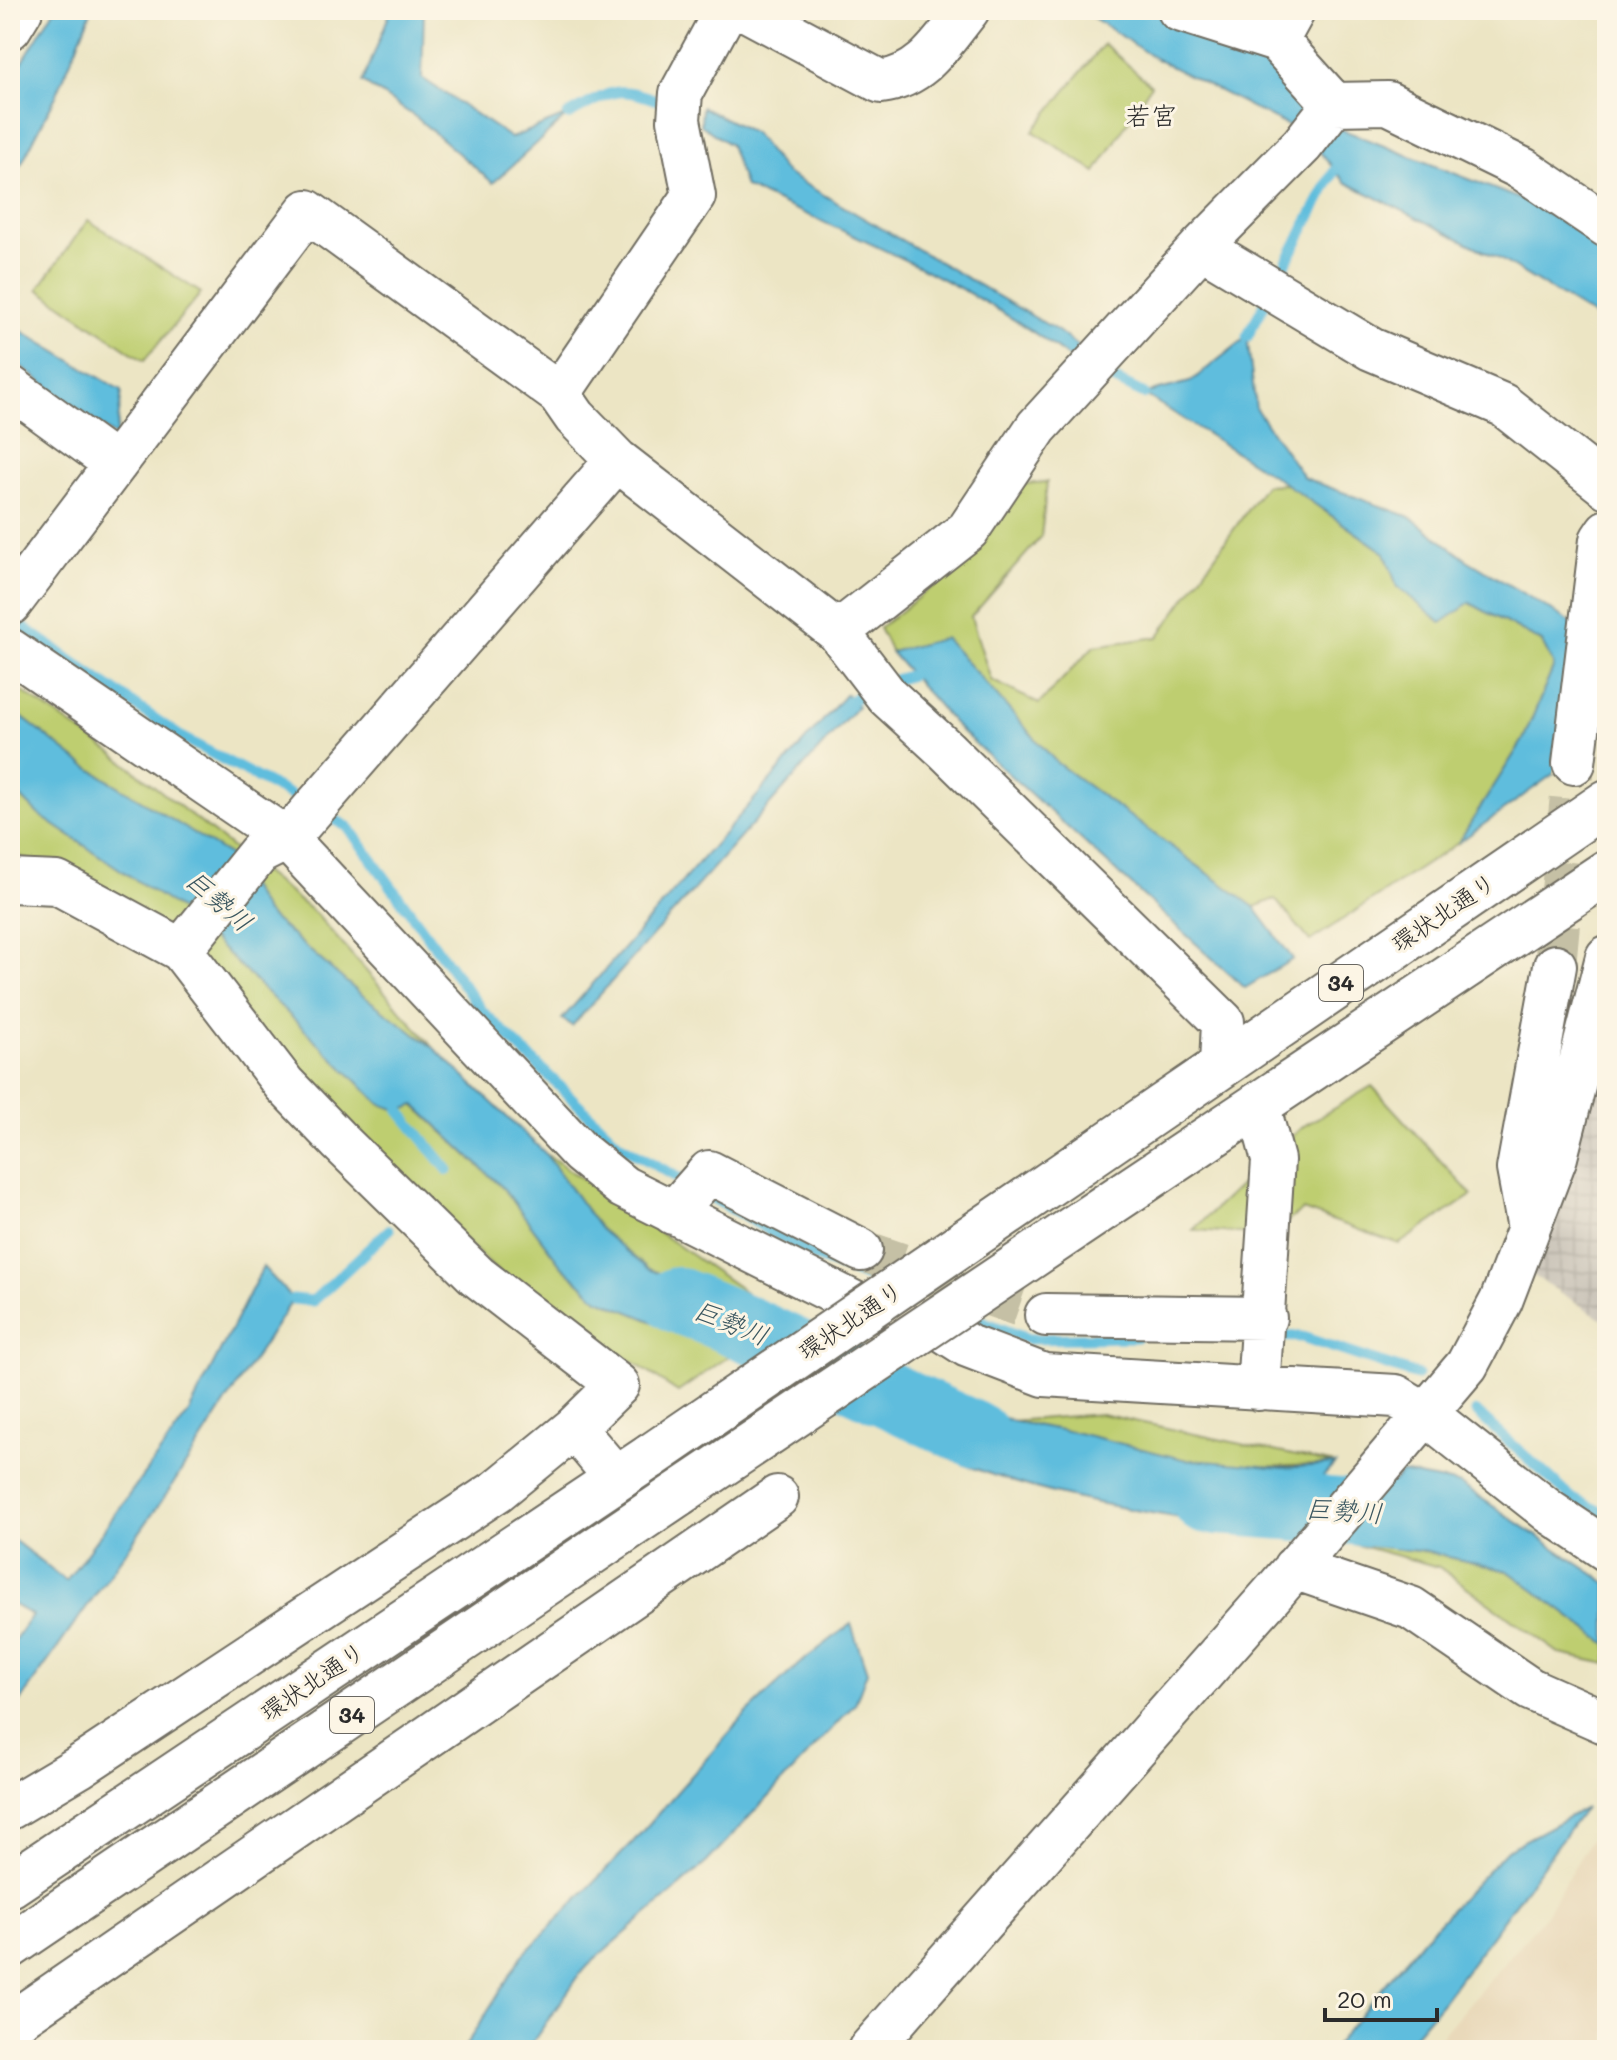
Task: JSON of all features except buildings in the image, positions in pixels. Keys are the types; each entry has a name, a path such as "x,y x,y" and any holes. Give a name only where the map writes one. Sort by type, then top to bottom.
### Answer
{"highway":[{"name":"環状北通り","path":"10,1885 869,1310 1607,802"},
{"name":"環状北通り","path":"18,1940 1607,872"}],"street":[{"path":"10,28 21,10"},
{"path":"559,394 694,196 680,107 726,10"},
{"path":"746,10 881,82 904,79 931,56 968,10"},
{"path":"1179,10 1221,24 1277,29 1334,104"},
{"path":"1334,104 1388,103 1523,169 1607,226"},
{"path":"838,632 968,530 1037,427 1201,247 1302,145 1334,104"},
{"path":"11,602 307,211 559,394 575,417 617,460 838,632 878,684 1223,1022 1221,1065"},
{"path":"1201,247 1371,349 1503,405 1607,487"},
{"path":"10,387 116,464"},
{"path":"181,950 334,784 617,460"},
{"path":"1574,763 1601,540 1607,531"},
{"path":"10,650 282,838 581,1153 623,1187 869,1310"},
{"path":"10,881 57,883 181,950 284,1084 350,1151 477,1276 618,1385 574,1428 497,1491 79,1767 10,1808"},
{"path":"869,2050 1294,1568 1426,1414 1474,1352 1501,1301 1556,1157 1607,957"},
{"path":"1529,1228 1518,1169 1555,966"},
{"path":"1258,1104 1273,1160 1260,1376"},
{"path":"673,1213 709,1172 861,1250"},
{"path":"1046,1315 1265,1318"},
{"path":"932,1323 968,1346 1044,1375 1260,1376 1396,1396 1426,1414 1550,1512 1607,1550"},
{"path":"574,1428 634,1467"},
{"path":"10,2024 777,1497"},
{"path":"605,1543 637,1594"},
{"path":"1294,1568 1411,1608 1530,1689 1607,1723"},
{"path":"79,1767 111,1817"}],"shaded area":[{"path":"1607,1025 1607,1322 1531,1274"},
{"path":"1607,1812 1607,2050 1429,2050 1545,1916"}],"green space":[{"path":"1104,44 1151,85 1096,172 1033,131"},
{"path":"88,220 201,293 144,361 38,289"},
{"path":"1047,482 1041,537 971,617 991,680 1039,704 1094,646 1158,637 1265,485 1286,484 1385,553 1397,586 1470,603 1542,642 1554,666 1523,740 1458,843 1310,941 1275,899 1254,907 1057,763 945,639 891,652 879,628 974,554 1014,485"},
{"path":"10,683 115,755 316,914 434,1048 358,992 265,912 233,858 78,761 10,708"},
{"path":"10,786 39,815 188,915 380,1104 400,1110 414,1105 504,1189 561,1265 598,1299 732,1354 678,1392 497,1271 310,1089 184,942 10,851"},
{"path":"1372,1086 1472,1195 1399,1244 1303,1210 1268,1235 1193,1230 1302,1127"},
{"path":"545,1153 784,1319 648,1269 600,1229"},
{"path":"1101,1414 1335,1464 1258,1466 1199,1462 1011,1421"},
{"path":"1354,1544 1427,1552 1508,1571 1607,1644 1607,1664 1560,1654 1439,1567"}],"water":[{"path":"54,10 92,10 56,96 10,186 10,82"},
{"path":"391,10 424,10 422,78 511,138 568,115 493,183 417,118 363,82"},
{"path":"1082,10 1161,10 1258,48 1309,106 1296,130 1154,58"},
{"path":"702,107 754,133 786,173 1058,331 1091,357 1081,367 1043,339 962,289 745,187 730,145 701,125"},
{"path":"1333,126 1525,201 1607,249 1607,324 1500,259 1345,182 1314,145"},
{"path":"10,324 122,391 116,437 10,358"},
{"path":"1247,337 1256,409 1304,478 1410,517 1467,560 1574,624 1556,772 1458,843 1523,740 1554,666 1542,642 1470,603 1441,623 1397,586 1385,553 1286,484 1144,394 1190,382"},
{"path":"945,638 1057,763 1254,907 1293,959 1245,988 959,729 891,652"},
{"path":"846,694 858,706 572,1026 562,1019"},
{"path":"10,708 78,761 233,858 265,912 358,992 434,1048 545,1153 600,1229 648,1269 784,1319 732,1354 598,1299 561,1265 504,1189 415,1105 400,1111 380,1104 188,915 39,815 10,786"},
{"path":"263,1267 293,1299 166,1495 10,1715 10,1646 32,1615 10,1603 10,1537 66,1581 188,1414"},
{"path":"916,1382 1011,1421 1078,1433 1183,1459 1284,1468 1335,1464 1270,1533 1107,1505 1026,1486 987,1473 939,1453 867,1416"},
{"path":"1401,1473 1460,1484 1607,1583 1607,1644 1508,1571 1427,1552 1354,1544 1353,1527"},
{"path":"851,1624 867,1672 855,1704 707,1862 583,1970 527,2050 463,2050 522,1956 633,1842 745,1715 799,1664"},
{"path":"1585,1808 1443,2001 1401,2050 1331,2050 1422,1940 1507,1850"}],"pier":[{"path":"787,1317 786,1322 735,1358 728,1357"},
{"path":"914,1379 920,1380 864,1419 865,1413"}],"waterway":[{"path":"568,115 618,92 638,94 671,105"},
{"path":"1247,337 1335,170"},
{"path":"1099,372 1144,394"},
{"path":"10,618 181,737 307,804"},
{"path":"888,682 911,675"},
{"path":"852,700 872,688"},
{"path":"322,813 348,827 483,1012 619,1144 687,1183"},
{"path":"398,1096 400,1111 448,1170"},
{"path":"702,1192 816,1257 883,1283"},
{"path":"293,1299 313,1301 389,1230"},
{"name":"巨勢川","path":"677,1300 976,1435"},
{"path":"966,1315 1028,1339 1136,1337"},
{"path":"1269,1336 1302,1337 1417,1375"},
{"path":"1476,1412 1573,1499 1607,1515"},
{"name":"巨勢川","path":"1205,1501 1406,1516"}],"tunnel":[{"path":"1555,966 1574,763"},
{"path":"861,1250 1046,1315"}],"district":[{"name":"若宮","path":"1151,116"}]}
